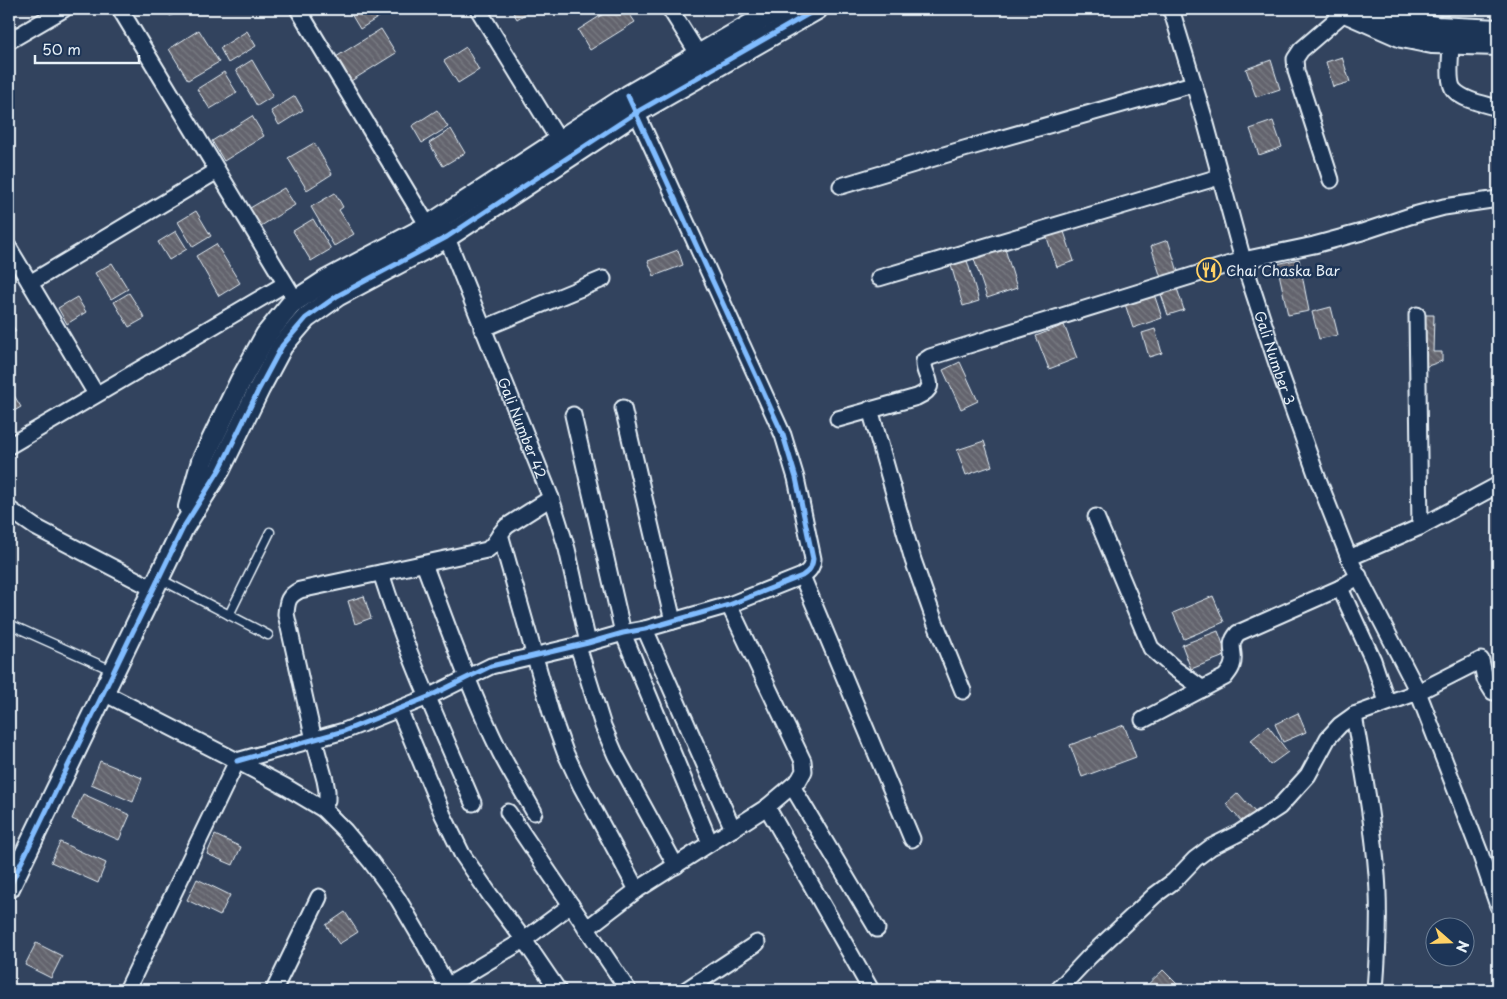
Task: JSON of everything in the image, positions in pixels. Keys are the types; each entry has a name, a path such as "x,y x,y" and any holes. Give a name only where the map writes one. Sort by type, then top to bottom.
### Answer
{"street":[{"path":"9,41 64,9"},
{"path":"120,9 296,301"},
{"name":"Gali Number 42","path":"298,9 434,222 447,237 482,329 551,498 567,549 595,704 616,756 676,866"},
{"path":"478,9 564,148"},
{"path":"670,9 704,63"},
{"path":"704,63 778,9"},
{"path":"183,528 202,461 241,380 266,335 296,301 327,280 564,148 632,104 704,63 817,9"},
{"name":"Gali Number 3","path":"1171,9 1206,124 1243,260 1286,392 1349,558 1418,692 1498,906"},
{"path":"1379,9 1410,23 1437,27 1498,30"},
{"path":"1331,180 1296,71 1295,59 1301,50 1342,10 1402,37 1432,43 1498,45"},
{"path":"1451,44 1450,79 1453,90 1464,97 1498,108"},
{"path":"841,186 1193,84"},
{"path":"127,990 237,762 344,731 399,709 491,666 583,645 623,633 645,630 728,605 802,576 812,566 813,559 796,478 783,435 632,104"},
{"path":"9,888 183,528 220,469 282,346 306,318 337,296 447,237 564,148"},
{"path":"30,283 217,171"},
{"path":"879,278 1219,177"},
{"path":"838,419 917,397 925,393 929,387 930,380 923,366 924,361 930,357 1243,260 1314,245 1444,207 1498,199"},
{"path":"9,248 96,394"},
{"path":"482,329 603,279"},
{"path":"9,446 285,284"},
{"path":"1417,315 1420,527"},
{"path":"623,408 673,621"},
{"path":"870,409 913,560 935,622 963,691"},
{"path":"573,415 623,633 710,843"},
{"path":"1349,558 1420,527 1498,485"},
{"path":"323,809 327,800 327,791 286,614 286,603 292,594 300,590 487,550 493,546 507,526 551,498"},
{"path":"9,509 35,527 156,583"},
{"path":"1096,517 1151,648 1175,669 1203,688"},
{"path":"500,534 551,713 566,752 581,786 637,890"},
{"path":"424,564 467,677 500,752 534,812"},
{"path":"381,573 402,634 473,803"},
{"path":"802,576 912,839"},
{"path":"1143,720 1225,677 1232,668 1234,657 1231,644 1238,633 1340,588 1359,576"},
{"path":"1340,588 1374,660 1387,702"},
{"path":"586,929 637,890 767,807 799,780 804,771 803,760 728,605"},
{"path":"645,630 733,829"},
{"path":"1058,990 1089,957 1155,895 1174,881 1195,859 1279,808 1308,775 1328,738 1340,725 1354,715 1418,692 1481,660 1485,679 1493,692 1498,694"},
{"path":"104,693 286,787 323,809 351,837 398,899 425,944 446,989 524,940 571,905"},
{"path":"399,709 443,815 462,854 558,990"},
{"path":"1354,715 1370,812 1377,875 1379,940 1375,990"},
{"path":"792,786 877,929"},
{"path":"767,807 871,990"},
{"path":"508,812 628,990"},
{"path":"274,990 319,897"},
{"path":"686,990 758,943"}],"lane":[{"path":"229,615 270,532"},
{"path":"156,583 229,615 268,635"},
{"path":"9,624 114,671"}],"building":[{"path":"166,9 183,9 170,16"},
{"path":"348,9 378,9 382,15 360,29"},
{"path":"511,9 533,9 517,19"},
{"path":"611,9 626,9 635,22 590,50 578,30"},
{"path":"381,29 396,53 351,81 336,57"},
{"path":"199,30 219,62 188,80 169,49"},
{"path":"247,31 256,46 228,63 220,48"},
{"path":"466,47 479,70 458,83 444,61"},
{"path":"1342,57 1350,82 1333,87 1326,62"},
{"path":"252,60 273,96 257,106 236,70"},
{"path":"1271,60 1280,89 1256,97 1246,69"},
{"path":"224,72 237,93 210,109 197,89"},
{"path":"295,96 303,110 279,125 271,111"},
{"path":"437,110 448,127 422,143 412,126"},
{"path":"252,116 264,136 224,161 212,141"},
{"path":"1273,121 1282,147 1259,155 1250,129"},
{"path":"451,129 465,153 443,166 429,143"},
{"path":"314,143 332,174 307,190 288,158"},
{"path":"284,188 295,205 256,229 245,211"},
{"path":"335,193 343,207 339,210 354,234 334,246 311,207"},
{"path":"196,211 211,236 193,247 178,222"},
{"path":"313,219 331,249 311,261 293,231"},
{"path":"1062,226 1074,261 1057,267 1045,232"},
{"path":"176,231 187,249 169,260 158,242"},
{"path":"1168,240 1179,275 1162,281 1151,246"},
{"path":"216,244 240,283 219,296 196,256"},
{"path":"1005,249 1017,288 987,298 974,259"},
{"path":"678,250 683,265 654,276 648,261"},
{"path":"966,257 979,301 963,306 950,262"},
{"path":"1299,259 1309,311 1288,315 1277,264"},
{"path":"112,263 128,289 111,299 95,273"},
{"path":"1175,282 1184,310 1168,315 1159,288"},
{"path":"129,293 145,318 129,327 114,302"},
{"path":"1154,294 1162,318 1133,328 1125,304"},
{"path":"77,297 86,312 67,324 58,308"},
{"path":"1331,307 1338,335 1319,339 1312,312"},
{"path":"1422,315 1434,315 1433,352 1442,352 1442,361 1422,368"},
{"path":"9,320 16,331 9,336"},
{"path":"1064,325 1077,358 1049,369 1036,336"},
{"path":"1155,329 1162,353 1149,357 1142,333"},
{"path":"960,362 978,401 961,409 943,370"},
{"path":"9,387 21,407 9,414"},
{"path":"984,441 992,466 966,475 957,450"},
{"path":"364,596 371,618 355,624 348,601"},
{"path":"1213,596 1224,622 1184,639 1173,613"},
{"path":"1218,631 1227,655 1191,669 1182,645"},
{"path":"1298,713 1306,732 1283,742 1275,724"},
{"path":"1124,725 1136,757 1082,777 1070,745"},
{"path":"1268,726 1288,752 1270,765 1251,740"},
{"path":"100,761 142,778 133,802 91,784"},
{"path":"1238,793 1255,812 1243,823 1226,804"},
{"path":"83,794 130,815 119,840 72,819"},
{"path":"215,835 241,847 233,865 207,854"},
{"path":"60,842 106,863 98,883 51,862"},
{"path":"197,879 230,895 220,916 187,900"},
{"path":"345,912 358,932 339,944 326,925"},
{"path":"36,943 62,956 51,978 25,965"},
{"path":"1163,970 1183,990 1142,990"}],"cycle path":[{"path":"9,888 183,528 220,469 282,346 306,318 337,296 447,237 637,112 817,9"},
{"path":"237,761 344,731 428,697 491,666 645,629 729,605 802,576 811,567 813,559 796,478 783,435 628,96"}],"place":[{"name":"Chai Chaska Bar","path":"1209,270"}]}
